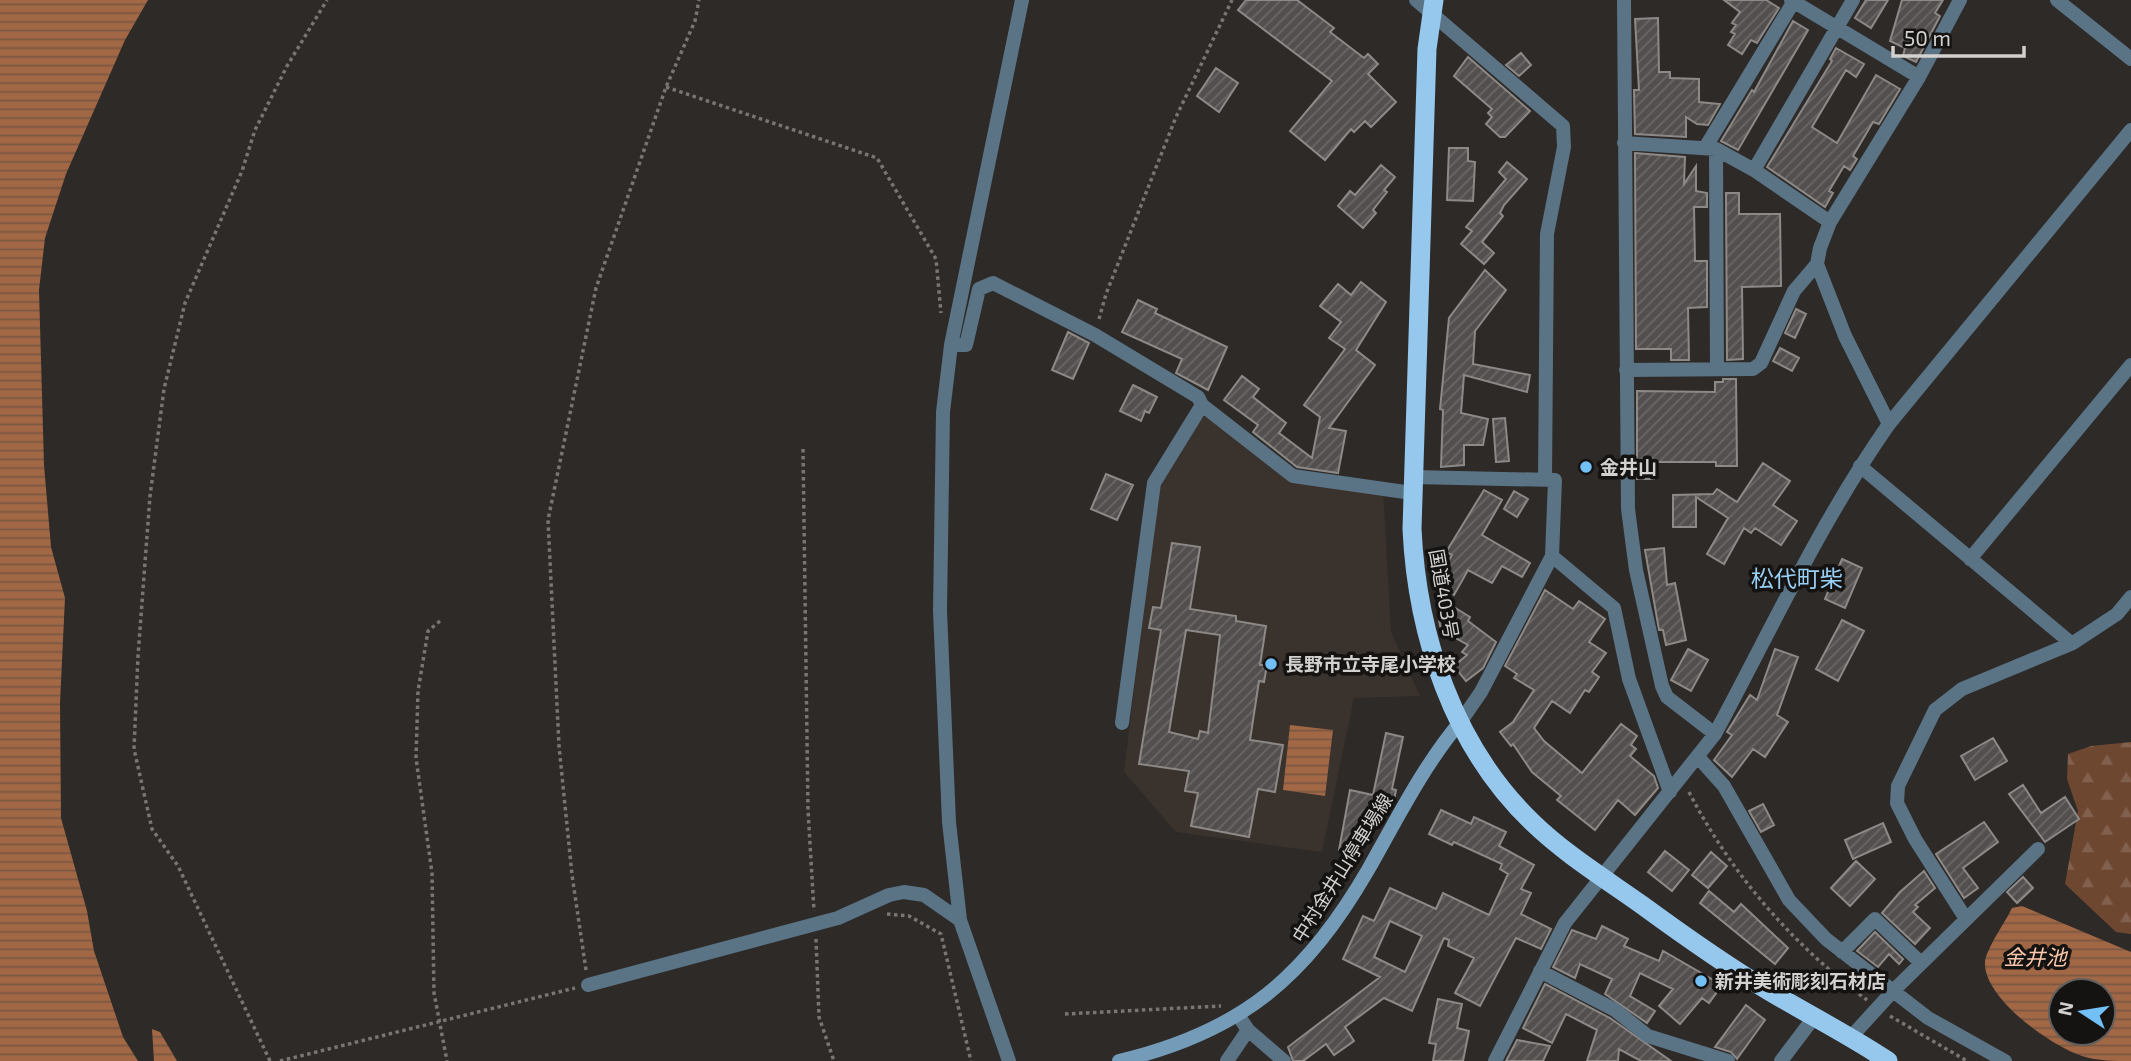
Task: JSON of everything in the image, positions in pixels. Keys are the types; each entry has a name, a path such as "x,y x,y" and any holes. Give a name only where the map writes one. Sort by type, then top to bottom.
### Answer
{"highway":[{"name":"国道403号","path":"1433,7 1427,49 1413,485 1414,567 1425,633 1445,690 1486,765 1530,820 1560,848 1733,970 1852,1037 1888,1061"}],"main road":[{"name":"中村金井山停車場線","path":"1119,1061 1202,1035 1270,993 1310,957 1366,873 1419,779 1461,722"}],"street":[{"path":"1009,1061 960,920 948,822 938,548 943,412 951,345 1022,0"},
{"path":"1416,0 1433,7 1563,126 1564,147 1547,234 1545,480"},
{"path":"1624,0 1628,509 1636,570 1657,668 1667,697 1715,734"},
{"path":"1754,170 1853,0"},
{"path":"1889,424 1845,336 1817,264 1819,248 1830,222 1919,77 1960,0"},
{"path":"2057,0 2131,59"},
{"path":"1717,369 1711,148 1793,1 1919,77"},
{"path":"1495,1061 1565,923 1600,876 1699,758 1715,734 1818,538 1860,466 1889,424 2131,130"},
{"path":"1624,143 1711,148 1754,170 1830,222"},
{"path":"1626,370 1753,369 1761,363 1794,291 1817,264"},
{"path":"951,345 966,345 979,289 988,283 1001,286 1095,335 1198,397 1202,405 1293,476 1413,485 1555,480 1552,556 1481,692 1461,722"},
{"path":"1970,559 2131,365"},
{"path":"1122,723 1154,483 1202,405"},
{"path":"1860,466 2071,643"},
{"path":"1552,556 1614,608 1629,679 1670,792"},
{"path":"1966,919 1901,816 1897,803 1898,786 1935,710 1951,694 2071,643 2117,614 2131,597"},
{"path":"1699,758 1724,786 1789,900 1842,952 1893,991 1961,1038 2006,1061"},
{"path":"1852,1037 1877,1007 2038,849"},
{"path":"588,985 815,924 853,912 889,895 915,892 931,899 960,920"},
{"path":"1842,952 1875,919 1921,963"},
{"path":"1540,971 1615,1010 1648,1036 1728,1061"},
{"path":"1238,1015 1248,1030 1284,1061"},
{"path":"1781,1061 1815,1016"},
{"path":"1227,1061 1248,1030"}],"path":[{"path":"270,1061 178,866 152,829 134,749 138,656 150,496 164,389 185,303 242,171 256,130 287,66 327,0"},
{"path":"280,1061 588,985 572,875 559,746 548,520 596,288 666,88 695,21 699,0"},
{"path":"1095,335 1106,294 1177,117 1232,0"},
{"path":"666,88 877,158 936,259 941,314"},
{"path":"803,449 808,810 819,1017 834,1061"},
{"path":"440,621 428,631 418,691 416,758 432,873 434,993 447,1061"},
{"path":"1682,778 1717,841 1758,898 1803,946 1877,1007 1910,1030 1967,1061"},
{"path":"853,912 909,916 941,934 971,1061"},
{"path":"1065,1014 1224,1006 1238,1015"}],"shaded area":[{"name":"長野市立寺尾小学校","path":"1215,414 1293,484 1383,490 1391,632 1420,696 1354,698 1322,852 1176,832 1124,772 1159,485 1201,418"}],"green space":[{"path":"2131,742 2131,934 2116,932 2065,884 2078,811 2067,779 2068,754 2091,746"}],"water":[{"path":"0,0 148,0 125,40 66,174 45,238 39,290 44,465 51,547 65,598 60,703 61,818 87,911 94,951 123,1037 138,1061 0,1061"},
{"path":"1290,725 1333,730 1325,796 1283,790"},
{"name":"金井池","path":"2022,906 2131,952 2131,1061 2094,1059 2062,1047 2117,1047 2117,977 2047,977 2047,1038 2021,1019 1995,990 1987,976 1985,962 1992,943 2012,908"},
{"path":"152,1029 160,1032 177,1061 154,1061"}],"building":[{"path":"1246,0 1297,0 1334,28 1330,32 1364,58 1368,54 1378,64 1368,74 1396,102 1371,127 1365,121 1354,132 1351,129 1325,160 1290,131 1332,81 1238,10"},
{"path":"1724,0 1766,0 1779,8 1757,43 1751,40 1742,54 1728,45 1735,34 1731,32 1736,25 1732,23 1740,12"},
{"path":"1866,0 1888,0 1871,28 1855,18"},
{"path":"1902,0 1943,0 1935,13 1940,16 1916,62 1903,56 1905,48 1890,41"},
{"path":"1658,18 1659,72 1670,72 1670,78 1699,79 1699,102 1720,104 1708,125 1697,124 1686,117 1686,137 1635,134 1634,90 1639,90 1635,19"},
{"path":"1793,21 1808,30 1738,150 1721,141 1752,90 1754,92"},
{"path":"1836,48 1864,64 1856,77 1846,70 1812,127 1837,143 1876,75 1900,89 1879,124 1873,122 1853,156 1857,159 1850,170 1844,166 1829,191 1833,193 1825,207 1767,167 1832,61 1830,59"},
{"path":"1521,53 1531,65 1519,76 1506,65"},
{"path":"1468,57 1530,111 1505,137 1500,137 1486,124 1492,117 1488,113 1492,109 1454,76"},
{"path":"1216,68 1238,83 1219,112 1197,96"},
{"path":"1449,148 1468,148 1468,161 1475,162 1473,201 1447,200"},
{"path":"1635,153 1685,157 1684,184 1696,166 1696,191 1707,193 1707,207 1694,207 1695,261 1707,261 1707,307 1688,308 1689,360 1671,360 1671,349 1636,349"},
{"path":"1507,162 1527,179 1504,205 1500,213 1503,216 1482,242 1494,253 1484,264 1461,244 1472,231 1466,227 1506,179 1499,172"},
{"path":"1381,165 1395,177 1373,210 1376,213 1363,228 1338,206 1350,191 1355,195"},
{"path":"1726,193 1739,193 1739,214 1780,214 1781,286 1742,287 1743,359 1727,360"},
{"path":"1485,270 1506,290 1475,331 1473,364 1530,375 1527,392 1464,375 1461,413 1488,419 1483,445 1464,445 1464,465 1441,467 1443,410 1440,409 1449,318"},
{"path":"1361,282 1386,302 1356,350 1375,365 1329,428 1346,431 1338,473 1297,467 1253,432 1258,425 1224,400 1242,376 1259,389 1253,397 1286,423 1279,433 1312,458 1320,417 1304,405 1345,349 1329,338 1341,322 1320,306 1338,284 1351,295"},
{"path":"1138,300 1157,309 1155,313 1227,347 1208,390 1176,373 1182,359 1122,332"},
{"path":"1796,309 1806,314 1795,338 1785,333"},
{"path":"1068,332 1089,343 1073,379 1052,370"},
{"path":"1780,348 1799,358 1792,371 1773,361"},
{"path":"1723,379 1736,379 1737,466 1716,466 1716,462 1654,462 1654,479 1637,479 1637,391 1715,392 1715,382 1723,382"},
{"path":"1133,385 1157,397 1149,413 1145,411 1141,421 1120,411"},
{"path":"1505,418 1509,461 1496,462 1493,419"},
{"path":"1763,463 1790,481 1773,505 1797,521 1781,545 1755,528 1751,533 1744,528 1724,564 1707,554 1728,518 1696,497 1696,527 1673,527 1673,495 1713,494 1717,489 1737,502"},
{"path":"1106,474 1133,485 1117,520 1091,509"},
{"path":"1484,490 1502,500 1482,535 1530,563 1522,577 1502,566 1492,583 1468,570 1454,595 1435,584 1452,555 1446,552"},
{"path":"1514,491 1528,499 1517,517 1504,509"},
{"path":"1172,543 1200,547 1190,609 1236,616 1236,621 1266,626 1260,665 1267,665 1264,682 1259,681 1250,740 1283,745 1275,792 1258,789 1249,837 1191,826 1198,793 1185,791 1189,771 1139,764 1161,630 1149,628 1153,607 1161,608","holes":["1186,630 1220,635 1208,733 1200,731 1198,739 1169,732"]},
{"path":"1664,548 1667,585 1675,583 1686,640 1666,645 1663,630 1659,630 1645,550"},
{"path":"1842,559 1862,568 1845,608 1825,599"},
{"path":"1545,590 1573,609 1579,601 1605,619 1589,642 1606,653 1592,672 1599,677 1589,692 1585,690 1570,713 1552,701 1534,728 1544,741 1582,773 1621,724 1637,736 1631,745 1636,749 1630,756 1654,776 1658,788 1635,815 1618,800 1595,830 1557,800 1561,796 1532,772 1513,744 1511,746 1500,732 1513,722 1534,690 1514,678 1517,674 1505,666"},
{"path":"1449,604 1470,617 1468,621 1496,642 1483,668 1466,681 1454,666 1467,655 1462,652 1468,645 1441,630 1439,620"},
{"path":"1842,620 1864,631 1838,681 1816,669"},
{"path":"1688,649 1708,660 1691,691 1671,680"},
{"path":"1775,649 1798,657 1777,715 1788,722 1765,757 1753,749 1732,777 1714,760 1732,735 1727,732 1750,695 1757,700"},
{"path":"1386,733 1403,737 1392,789 1396,790 1393,805 1388,814 1376,811 1371,834 1365,833 1360,855 1339,850 1350,790 1373,795"},
{"path":"1993,738 2007,761 1975,780 1961,756"},
{"path":"2023,785 2041,813 2065,797 2079,819 2045,842 2009,794"},
{"path":"1763,804 1774,825 1761,832 1749,811"},
{"path":"1441,810 1471,824 1474,817 1506,832 1499,846 1534,865 1521,889 1531,893 1521,914 1551,929 1541,949 1516,938 1480,1006 1455,993 1474,958 1448,946 1449,940 1444,938 1412,1011 1384,998 1345,1027 1354,1041 1334,1055 1326,1044 1303,1061 1293,1061 1288,1047 1380,977 1343,959 1363,916 1374,921 1390,888 1436,909 1443,893 1489,915 1508,874 1500,869 1502,864 1454,842 1452,845 1429,834","holes":["1390,921 1422,936 1405,972 1374,957"]},
{"path":"1984,822 1998,842 1963,868 1978,888 1964,898 1936,854"},
{"path":"1883,823 1891,842 1853,859 1845,840"},
{"path":"1665,851 1689,870 1672,891 1648,872"},
{"path":"1711,852 1727,866 1708,888 1692,875"},
{"path":"1856,861 1875,879 1850,906 1831,888"},
{"path":"1924,871 1935,888 1915,905 1918,907 1913,912 1930,928 1915,944 1882,913 1900,892"},
{"path":"2023,877 2033,888 2017,903 2007,892"},
{"path":"1709,891 1734,912 1741,904 1788,948 1775,964 1700,903"},
{"path":"1602,926 1628,939 1624,946 1659,961 1663,951 1722,985 1709,1003 1702,998 1680,1024 1659,1006 1673,989 1640,973 1630,996 1655,1011 1647,1023 1605,994 1612,979 1580,964 1575,978 1553,967 1572,930 1596,939"},
{"path":"1875,932 1903,959 1899,964 1889,954 1878,967 1857,951"},
{"path":"1545,984 1610,1018 1671,1061 1641,1061 1619,1049 1618,1061 1587,1061 1597,1030 1566,1014 1552,1043 1523,1028"},
{"path":"1438,999 1462,1004 1457,1028 1469,1031 1463,1061 1433,1061 1436,1044 1429,1043"},
{"path":"1746,1005 1765,1020 1737,1059 1731,1052 1715,1047"},
{"path":"1517,1040 1550,1046 1543,1061 1506,1061"}],"place":[{"name":"金井山","path":"1586,467"},
{"name":"長野市立寺尾小学校","path":"1271,664"},
{"name":"新井美術彫刻石材店","path":"1701,981"}],"district":[{"name":"松代町柴","path":"1797,579"}]}
